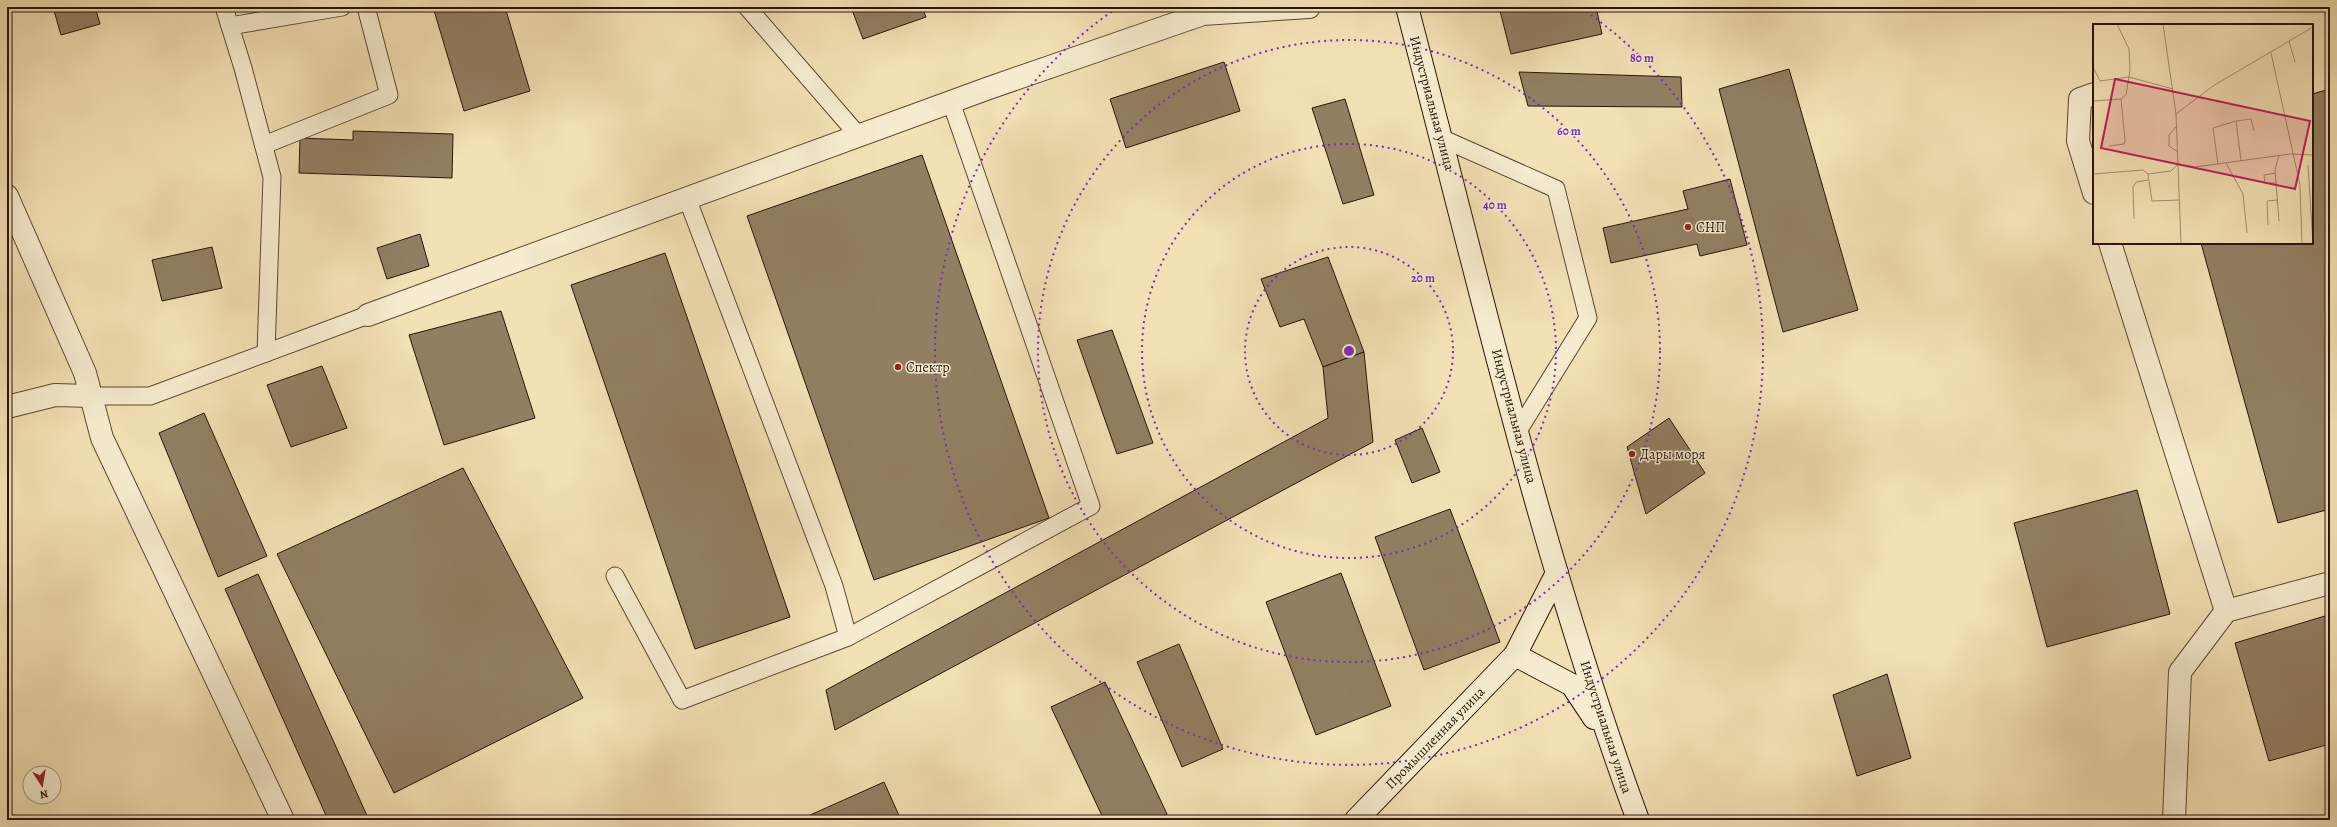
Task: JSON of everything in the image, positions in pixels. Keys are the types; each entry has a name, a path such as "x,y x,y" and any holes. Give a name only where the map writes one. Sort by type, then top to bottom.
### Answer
{"street":[{"path":"368,315 858,135 1202,14 1309,7"},
{"name":"Индустриальная улица","path":"1407,7 1518,431 1557,573 1609,741 1638,820"},
{"path":"2093,94 2080,98 2078,141 2093,190"},
{"path":"7,196 85,372 102,438 283,820"},
{"path":"2110,244 2226,611"},
{"path":"7,407 55,395 91,396"},
{"name":"Промышленная улица","path":"1356,820 1515,655 1557,573"},
{"path":"2174,820 2180,672 2226,611 2330,583"},
{"path":"1515,655 1572,685 1609,741"}],"lane":[{"path":"224,7 272,177 266,353"},
{"path":"230,26 342,7"},
{"path":"264,145 389,94 366,7"},
{"path":"747,7 858,135"},
{"path":"615,576 682,700 848,637 1091,506 951,102"},
{"path":"1441,138 1556,189 1588,318 1518,431"},
{"path":"687,198 834,586 848,637"},
{"path":"91,396 150,396 368,315"}],"building":[{"path":"53,7 95,7 100,24 61,35"},
{"path":"433,7 505,7 530,91 464,111"},
{"path":"851,7 922,7 926,17 863,39"},
{"path":"1499,7 1596,7 1602,34 1511,54"},
{"path":"1224,62 1240,111 1126,148 1110,99"},
{"path":"1789,69 1858,310 1783,332 1719,89"},
{"path":"1519,72 1681,77 1682,107 1528,106"},
{"path":"2330,89 2330,509 2278,523 2201,244 2313,244 2313,94"},
{"path":"1345,99 1374,195 1343,204 1312,108"},
{"path":"353,131 453,134 452,178 299,173 300,138 353,140"},
{"name":"Спектр","path":"922,155 1049,518 874,580 747,216"},
{"path":"1730,179 1747,245 1700,256 1697,244 1611,263 1603,228 1688,209 1683,191"},
{"path":"420,234 429,266 387,279 377,248"},
{"path":"212,247 222,288 162,301 152,260"},
{"path":"665,253 790,617 695,649 571,285"},
{"path":"1328,257 1364,352 1323,367 1304,319 1280,327 1261,279"},
{"path":"501,311 535,418 444,445 409,335"},
{"path":"1112,330 1153,443 1117,454 1077,340"},
{"path":"1364,352 1373,442 835,730 826,690 1328,418 1323,367"},
{"path":"322,366 347,428 291,447 267,385"},
{"path":"204,413 267,556 218,577 159,433"},
{"path":"1669,418 1705,473 1646,514 1627,447"},
{"path":"1422,428 1440,472 1412,483 1395,440"},
{"path":"463,468 583,698 394,793 277,554"},
{"path":"2137,490 2170,614 2047,647 2014,523"},
{"path":"1450,509 1500,642 1424,670 1375,537"},
{"path":"1341,573 1391,706 1316,735 1266,602"},
{"path":"258,574 369,820 328,820 225,589"},
{"path":"2325,616 2330,632 2330,744 2269,761 2235,643"},
{"path":"1179,644 1223,749 1182,767 1137,662"},
{"path":"1887,674 1911,758 1857,776 1833,695"},
{"path":"1105,682 1167,814 1154,820 1104,820 1051,707"},
{"path":"884,782 901,820 799,820"}],"place":[{"name":"СНП","path":"1688,227"},
{"name":"Спектр","path":"898,367"},
{"name":"Дары моря","path":"1632,454"}]}
